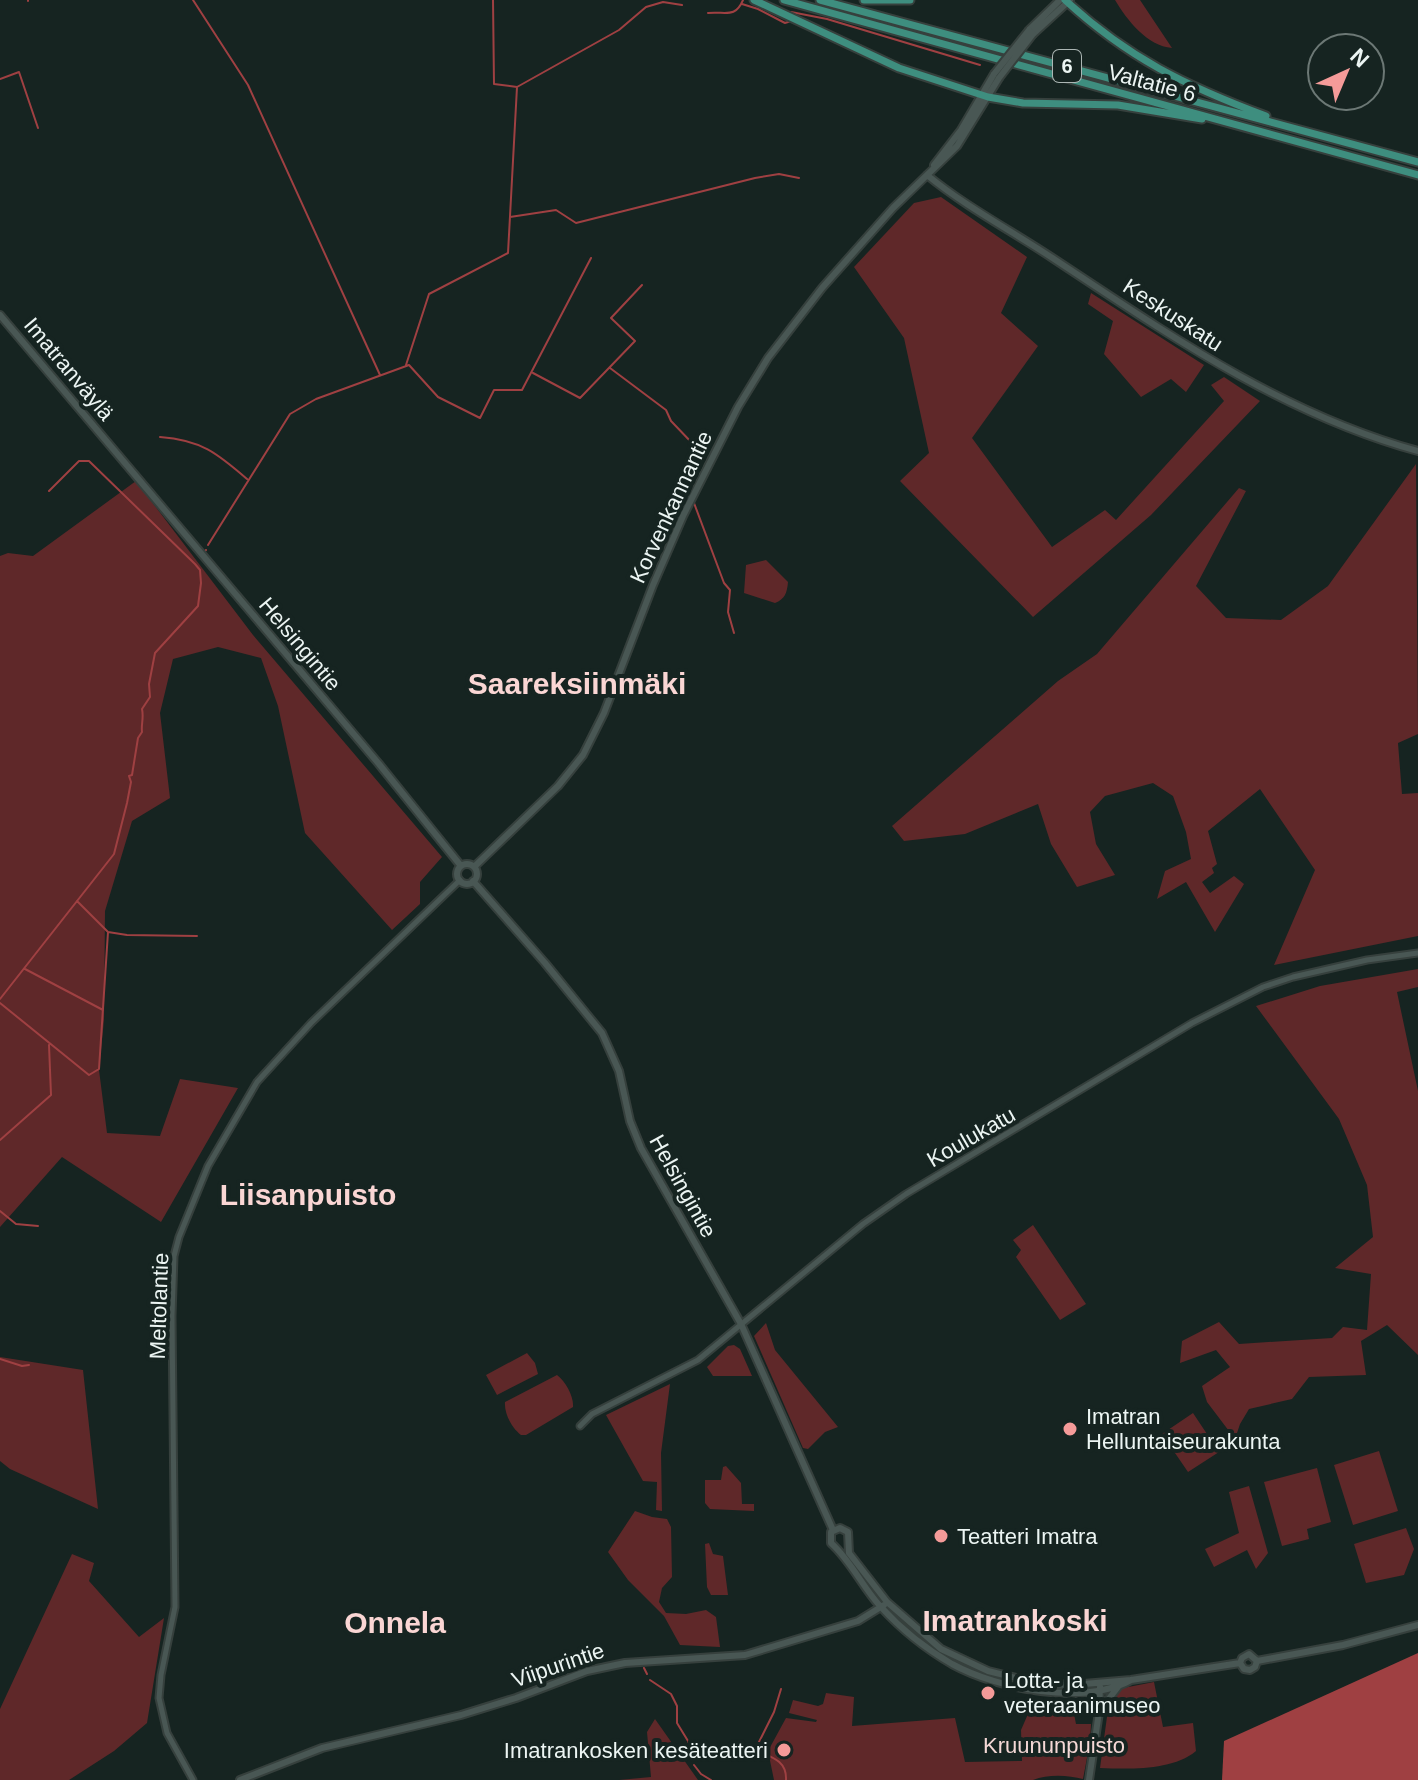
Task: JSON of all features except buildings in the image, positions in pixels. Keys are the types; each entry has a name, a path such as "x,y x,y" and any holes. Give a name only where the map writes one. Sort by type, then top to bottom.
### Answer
{"highway":[{"path":"754,0 899,68 985,96 1023,103 1118,105 1240,126"},
{"name":"Valtatie 6","path":"784,0 1418,175"},
{"name":"Valtatie 6","path":"820,0 1418,162"},
{"path":"864,0 910,0"},
{"path":"1066,1 1091,24 1140,59 1200,91 1313,133"}],"main road":[{"name":"Korvenkannantie","path":"474,867 558,786 583,755 604,713 683,516 738,407 768,358 822,288 893,208 927,175 985,96 996,76 1031,32 1066,1"},
{"name":"Keskuskatu","path":"927,175 1243,379 1325,419 1418,451"},
{"name":"Imatranväylä","path":"0,315 110,446"},
{"name":"Helsingintie","path":"110,446 379,764 461,866"},
{"path":"467,864 474,867 477,874 473,881 466,883 460,880 457,873 461,866 467,864"},
{"name":"Helsingintie","path":"473,881 602,1033 619,1071 630,1121 641,1148 741,1324 833,1530"},
{"path":"884,1605 849,1553 850,1536 846,1530 833,1530 830,1541 884,1605 925,1647 975,1674 1035,1690 1071,1693 1240,1663"},
{"path":"835,1547 848,1544"},
{"name":"Viipurintie","path":"240,1780 322,1748 461,1715 587,1671 625,1663 745,1655 858,1621 884,1605"},
{"path":"1257,1661 1343,1645 1418,1625"},
{"path":"1240,1663 1249,1654 1257,1661"},
{"path":"1240,1663 1244,1669 1250,1670 1257,1661"},
{"path":"1099,1712 1118,1687 1131,1680"},
{"path":"1100,1687 1118,1687"},
{"path":"1089,1780 1100,1687"}],"street":[{"name":"Meltolantie","path":"193,1780 167,1733 159,1698 175,1607 172,1316 174,1256 179,1237 208,1166 257,1082 311,1023 460,880"},
{"name":"Koulukatu","path":"580,1426 592,1414 693,1363 863,1224 906,1194 1218,1009 1263,987 1293,977 1367,960 1418,953"}],"green space":[{"path":"1115,0 1140,0 1172,48 1146,37"},
{"path":"941,197 1027,257 1001,313 1038,346 972,438 1052,547 1105,510 1116,520 1224,401 1211,385 1224,377 1260,401 1151,515 1033,617 900,481 929,453 904,338 854,267 914,203"},
{"path":"1091,293 1204,365 1186,392 1171,379 1141,397 1104,354 1113,321 1088,304"},
{"path":"1416,464 1418,734 1398,743 1402,794 1418,793 1418,936 1274,965 1315,870 1260,789 1208,831 1217,864 1212,868 1214,873 1202,882 1210,893 1234,876 1244,884 1215,932 1186,882 1157,899 1165,871 1191,859 1186,832 1173,796 1153,783 1105,796 1090,812 1096,844 1115,875 1077,887 1051,844 1038,804 965,834 904,841 892,826 1058,681 1097,654 1239,488 1246,491 1196,586 1226,618 1281,620 1328,586"},
{"path":"136,481 253,635 442,857 420,882 420,904 392,930 305,833 278,706 261,658 218,647 173,659 160,713 170,798 132,821 105,911 104,1020 99,1070 107,1133 160,1136 180,1079 238,1088 161,1222 62,1157 0,1227 0,556 8,553 33,556"},
{"path":"766,560 788,582 785,595 775,603 744,593 746,565"},
{"path":"1418,969 1418,987 1397,992 1418,1091 1418,1355 1387,1325 1361,1341 1366,1375 1309,1377 1292,1399 1249,1409 1235,1439 1207,1402 1202,1386 1230,1367 1216,1350 1180,1363 1182,1341 1219,1322 1239,1344 1332,1338 1343,1327 1367,1330 1371,1274 1335,1268 1373,1237 1367,1185 1339,1119 1256,1006 1320,986"},
{"path":"1033,1225 1086,1304 1060,1320 1016,1257 1021,1250 1013,1240"},
{"path":"766,1323 775,1350 838,1427 825,1432 808,1449 803,1448 754,1336"},
{"path":"734,1345 740,1349 752,1376 713,1376 707,1367 728,1346"},
{"path":"527,1353 535,1363 538,1374 497,1395 486,1375"},
{"path":"0,1357 83,1370 98,1509 10,1469 0,1461"},
{"path":"557,1375 569,1390 573,1407 521,1435 509,1420 505,1402"},
{"path":"670,1384 661,1453 662,1511 656,1510 657,1482 643,1481 606,1415"},
{"path":"1193,1413 1219,1452 1188,1472 1162,1434"},
{"path":"1379,1451 1398,1511 1353,1525 1334,1465"},
{"path":"726,1466 741,1483 742,1504 754,1504 754,1511 710,1509 705,1503 705,1480 721,1480 723,1467"},
{"path":"1317,1468 1331,1522 1307,1529 1309,1539 1282,1546 1264,1482"},
{"path":"1249,1486 1268,1553 1256,1569 1247,1550 1214,1567 1205,1549 1239,1533 1229,1492"},
{"path":"635,1511 667,1519 671,1527 672,1577 662,1588 659,1602 666,1613 686,1614 706,1610 716,1617 720,1647 680,1645 664,1616 628,1580 608,1552"},
{"path":"1406,1528 1414,1549 1404,1575 1366,1583 1354,1544"},
{"path":"709,1543 713,1554 723,1556 728,1595 711,1595 707,1587 705,1544"},
{"path":"72,1554 94,1563 89,1581 139,1637 164,1618 147,1723 114,1751 69,1780 0,1780 0,1709"},
{"path":"1154,1682 1163,1727 1193,1723 1196,1751 1186,1758 1163,1765 1100,1768 1109,1702 1123,1688"},
{"name":"Kruununpuisto","path":"826,1693 854,1697 852,1726 955,1718 965,1762 1022,1761 1021,1730 1028,1714 1074,1714 1076,1724 1091,1724 1083,1779 1058,1776 1033,1780 774,1780 768,1751 786,1718 817,1720 789,1713 793,1700 818,1706 823,1704"},
{"path":"655,1719 698,1780 619,1780 651,1777 647,1732"}],"shaded area":[{"path":"1418,1653 1418,1780 1222,1780 1224,1741"}],"waterway":[{"path":"193,0 248,85 380,375"},
{"path":"493,0 494,84 517,87 619,30 646,7 663,2 682,5"},
{"path":"708,13 733,12 743,0"},
{"path":"742,4 785,23 791,21"},
{"path":"791,12 827,19 980,65"},
{"path":"0,79 19,72 38,128"},
{"path":"406,365 429,294 508,253 517,87"},
{"path":"510,217 556,210 576,223 755,178 779,174 799,178"},
{"path":"208,545 290,414 316,399 409,365 438,397 480,418 494,390 522,390 591,258"},
{"path":"533,373 580,398 635,341 611,318 642,285"},
{"path":"610,368 666,410 671,421 693,444 697,458 695,470"},
{"path":"160,437 187,441 208,449 247,479"},
{"path":"0,999 114,854 127,803 131,782 129,776 132,775 138,738 142,732 142,709 150,697 149,684 155,653 198,606 201,583 200,570 195,564 89,461 79,461 49,491"},
{"path":"694,503 724,583 730,590 728,612 734,633"},
{"path":"77,901 108,932 197,936"},
{"path":"0,1003 89,1075 99,1069 108,932"},
{"path":"25,969 103,1010"},
{"path":"0,1140 51,1095 49,1045"},
{"path":"0,1211 16,1224 38,1226"},
{"path":"0,1359 29,1365"},
{"path":"644,1668 647,1674"},
{"path":"650,1680 671,1694 677,1706 677,1723 688,1741 692,1760"},
{"path":"781,1689 774,1712 755,1750 781,1764 786,1780"},
{"path":"694,1765 711,1780"}],"place":[{"name":"Imatran Helluntaiseurakunta","path":"1070,1429"},
{"name":"Teatteri Imatra","path":"941,1536"},
{"name":"Lotta- ja veteraanimuseo","path":"988,1693"},
{"name":"Imatrankosken kesäteatteri","path":"784,1750"}],"district":[{"name":"Saareksiinmäki","path":"577,683"},
{"name":"Liisanpuisto","path":"308,1194"},
{"name":"Imatrankoski","path":"1015,1620"},
{"name":"Onnela","path":"395,1622"}]}
